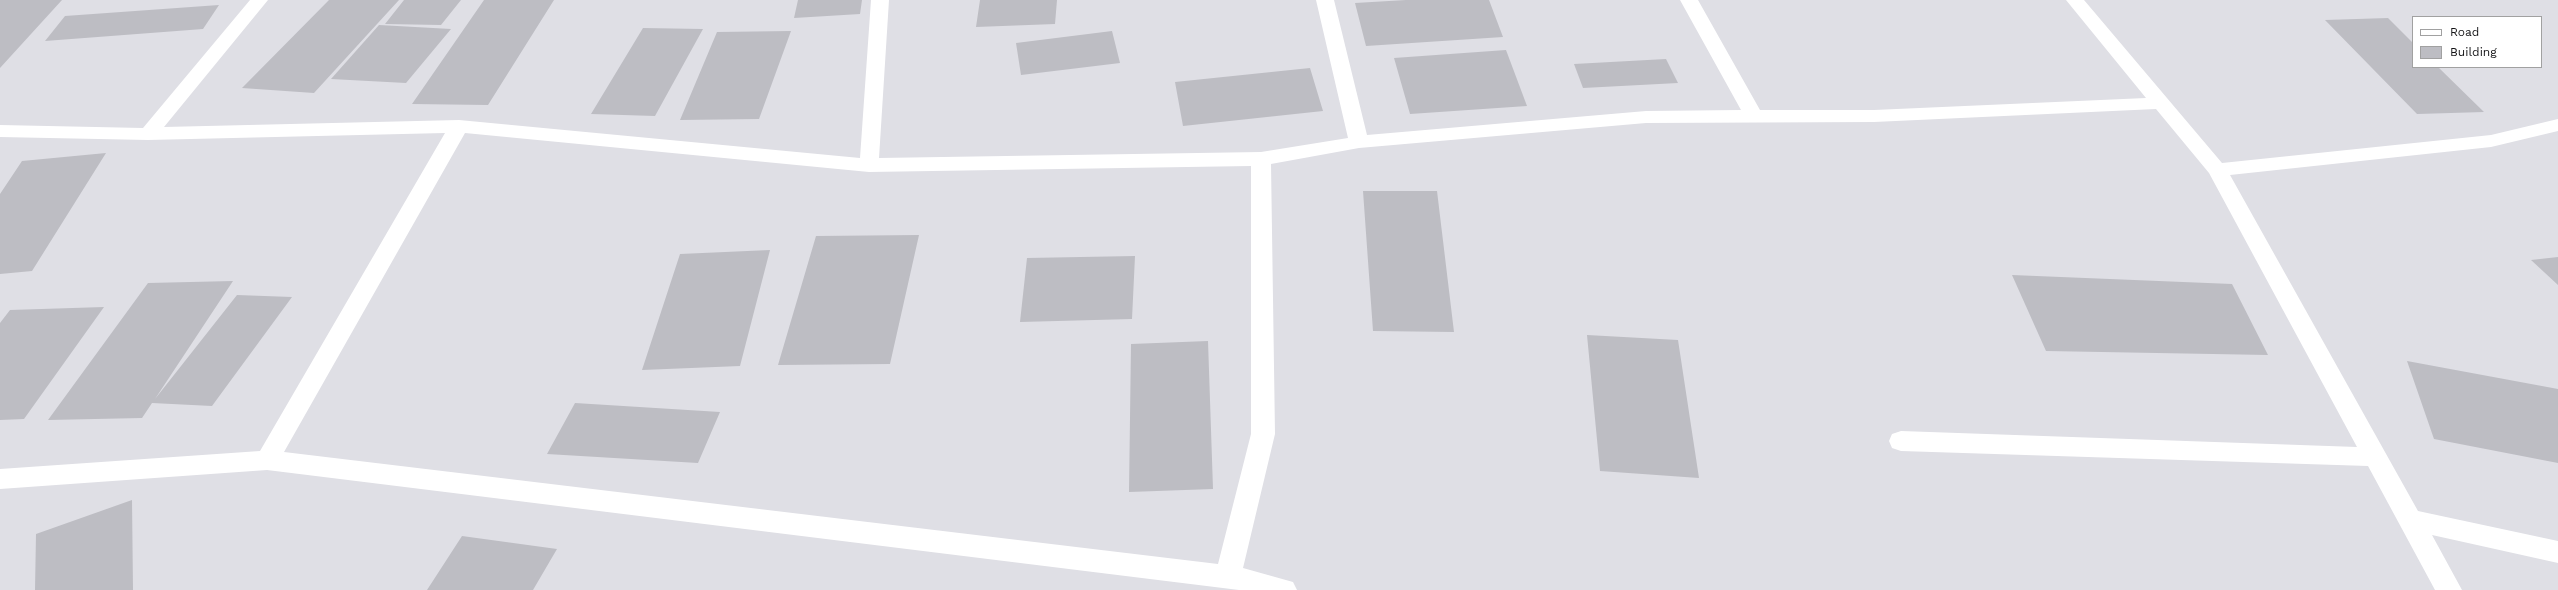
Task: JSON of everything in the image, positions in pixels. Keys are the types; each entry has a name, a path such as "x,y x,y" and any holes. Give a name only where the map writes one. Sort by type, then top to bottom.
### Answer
{"street":[{"path":"148,134 259,0"},
{"path":"869,165 880,0"},
{"path":"1325,0 1359,142"},
{"path":"1689,0 1754,116"},
{"path":"2075,0 2163,102 2217,170 2412,520 2449,590"},
{"path":"0,131 148,134 459,126 869,165 1261,159 1359,142 1646,117 1874,116 2163,102"},
{"path":"2217,170 2491,141 2558,125"},
{"path":"267,460 459,126"},
{"path":"1228,576 1263,434 1261,159"},
{"path":"1901,441 2377,457"},
{"path":"0,479 267,460 1228,576 1284,590"},
{"path":"2412,520 2558,552"}],"building":[{"path":"0,0 62,0 0,68"},
{"path":"329,0 399,0 314,93 242,88"},
{"path":"404,0 461,0 441,25 385,24"},
{"path":"484,0 554,0 488,105 412,104"},
{"path":"798,0 862,0 860,14 794,18"},
{"path":"980,0 1057,0 1055,24 976,27"},
{"path":"1406,0 1489,0 1503,37 1366,46 1355,3"},
{"path":"219,5 203,29 45,41 65,16"},
{"path":"2388,18 2412,42 2412,68 2439,68 2484,112 2417,114 2325,20"},
{"path":"379,25 451,29 406,83 331,79"},
{"path":"643,28 703,29 655,116 591,114"},
{"path":"791,31 759,119 680,120 717,32"},
{"path":"1112,31 1120,63 1021,75 1016,43"},
{"path":"1506,50 1527,106 1410,114 1394,58"},
{"path":"1666,59 1678,83 1583,88 1574,64"},
{"path":"1310,68 1323,111 1183,126 1175,82"},
{"path":"106,153 32,271 0,274 0,194 22,161"},
{"path":"1363,191 1437,191 1454,332 1373,331"},
{"path":"919,235 890,364 778,365 816,236"},
{"path":"770,250 740,366 642,370 680,254"},
{"path":"1135,256 1132,319 1020,322 1027,258"},
{"path":"2558,257 2558,285 2531,260"},
{"path":"2012,275 2232,284 2268,355 2046,351"},
{"path":"233,281 155,399 237,295 292,297 212,406 152,403 142,418 48,420 148,283"},
{"path":"104,307 24,419 0,420 0,323 10,310"},
{"path":"1587,335 1678,340 1699,478 1600,471"},
{"path":"1208,341 1213,489 1129,492 1131,344"},
{"path":"2407,361 2558,389 2558,463 2434,439"},
{"path":"575,403 720,412 698,463 547,454"},
{"path":"132,500 133,590 35,590 36,534"},
{"path":"462,536 557,549 533,590 427,590"}]}
